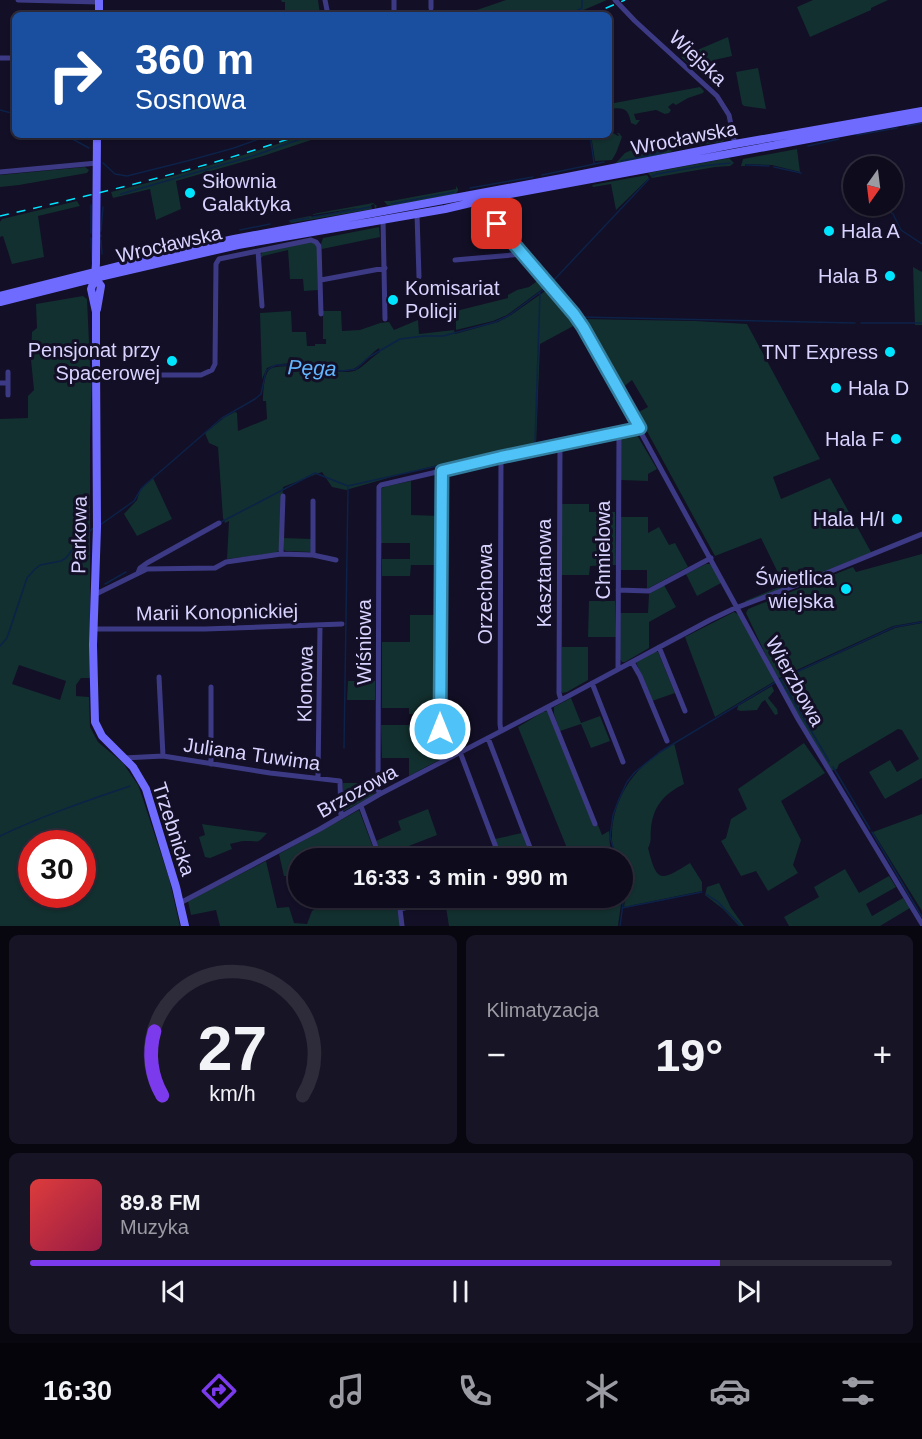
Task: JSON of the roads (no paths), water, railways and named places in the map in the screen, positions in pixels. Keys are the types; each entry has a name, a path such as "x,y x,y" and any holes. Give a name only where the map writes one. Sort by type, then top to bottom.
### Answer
{"main road":[{"name":"Wrocławska","path":"382,216 417,214 922,111"},
{"name":"Wrocławska","path":"0,302 178,250 382,216 665,157 922,118"},
{"name":"Parkowa","path":"97,138 96,274 100,286 96,312 95,722 102,736 116,751"},
{"name":"Wrocławska","path":"0,296 96,274"},
{"name":"Trzebnicka","path":"116,751 138,774 146,789 185,926"}],"street":[{"path":"18,0 99,1"},
{"path":"431,0 431,8"},
{"name":"Wiejska","path":"615,0 717,96 729,115 736,148"},
{"path":"0,172 97,163"},
{"name":"Wierzbowa","path":"479,201 580,322 798,719 922,924"},
{"path":"417,214 419,278"},
{"path":"382,216 385,319"},
{"path":"96,375 201,375 212,370 215,364 217,261 233,256 311,240 316,242 319,246 321,314"},
{"path":"258,251 262,306"},
{"path":"455,260 523,254"},
{"path":"321,280 385,268"},
{"path":"8,372 8,395"},
{"path":"0,383 8,383"},
{"path":"444,761 440,752 442,471 640,428"},
{"name":"Chmielowa","path":"618,669 619,432"},
{"name":"Kasztanowa","path":"560,446 559,693 561,700"},
{"name":"Orzechowa","path":"501,457 501,731"},
{"name":"Wiśniowa","path":"380,795 378,790 379,489 381,485 442,471"},
{"path":"281,554 283,496"},
{"path":"313,501 313,555"},
{"path":"137,574 140,568 147,563 219,524"},
{"name":"Brzozowa","path":"180,903 710,620 922,534"},
{"path":"94,595 147,569 215,568 226,561 281,554 313,555 336,560"},
{"path":"618,590 649,591 711,558"},
{"name":"Marii Konopnickiej","path":"94,629 342,624"},
{"name":"Klonowa","path":"318,778 320,626"},
{"path":"659,647 685,711"},
{"path":"632,662 640,676 666,741"},
{"path":"159,677 163,756"},
{"path":"592,683 623,762"},
{"path":"211,687 211,764"},
{"path":"548,707 595,824"},
{"path":"488,738 530,848"},
{"path":"460,752 496,848"},
{"name":"Juliana Tuwima","path":"124,758 163,756 270,773 340,781 341,817"},
{"path":"361,806 376,848"},
{"path":"402,926 400,909 404,908"}],"waterway":[{"path":"575,12 582,8 582,0"},
{"path":"0,110 12,113"},
{"path":"907,126 922,123"},
{"path":"857,135 897,128"},
{"path":"621,161 660,153 677,144 722,140 726,135"},
{"path":"71,138 89,148"},
{"path":"103,163 115,174 127,176 234,148 262,138"},
{"path":"121,194 253,156 304,138"},
{"path":"590,138 594,163"},
{"path":"808,146 839,139"},
{"path":"542,175 604,162"},
{"name":"Pęga","path":"652,176 730,163"},
{"name":"Pęga","path":"746,165 769,166"},
{"name":"Pęga","path":"774,167 801,173"},
{"path":"470,188 533,177"},
{"name":"Pęga","path":"553,281 649,179"},
{"path":"391,204 454,192"},
{"path":"91,205 91,233"},
{"path":"101,231 103,207"},
{"path":"313,217 371,207"},
{"name":"Pęga","path":"894,216 901,230 922,244"},
{"path":"290,221 309,218"},
{"path":"240,230 270,224"},
{"path":"91,238 92,262"},
{"path":"101,240 102,254"},
{"name":"Pęga","path":"100,525 134,501 146,484 222,418 261,394 266,371 270,368 276,365 290,365 342,371 356,369 369,357 400,339 443,336 495,322 508,316 547,287"},
{"path":"221,522 315,473 348,486 532,446 535,442 540,293"},
{"path":"581,317 855,323"},
{"path":"861,323 922,323"},
{"path":"344,748 348,488"},
{"name":"Pęga","path":"88,533 93,528"},
{"name":"Pęga","path":"0,646 7,638 27,578 40,565 66,558 82,537"},
{"path":"105,584 126,572"},
{"path":"779,680 894,627 922,622"},
{"path":"781,680 829,761"},
{"path":"613,848 610,836 613,815 627,782 635,772 660,752 776,682"},
{"path":"833,767 870,829"},
{"path":"0,836 48,815 130,786"},
{"path":"872,832 922,917"},
{"path":"633,906 702,892"},
{"path":"706,894 718,902 741,926"},
{"path":"620,926 622,908"}],"railway":[{"path":"597,12 625,0"},
{"path":"0,216 189,170 291,138"}],"place":[{"name":"Siłownia Galaktyka","path":"190,193"},
{"name":"Hala A","path":"829,231"},
{"name":"Hala B","path":"890,276"},
{"name":"Komisariat Policji","path":"393,300"},
{"name":"TNT Express","path":"890,352"},
{"name":"Pensjonat przy Spacerowej","path":"172,361"},
{"name":"Hala D","path":"836,388"},
{"name":"Hala F","path":"896,439"},
{"name":"Hala H/I","path":"897,519"},
{"name":"Świetlica wiejska","path":"846,589"}]}
